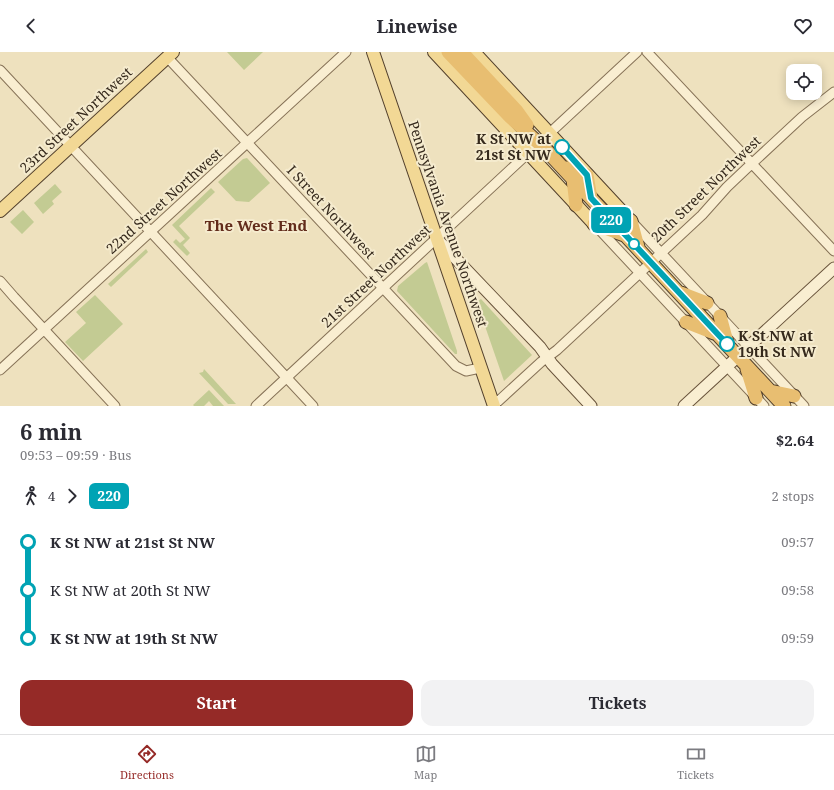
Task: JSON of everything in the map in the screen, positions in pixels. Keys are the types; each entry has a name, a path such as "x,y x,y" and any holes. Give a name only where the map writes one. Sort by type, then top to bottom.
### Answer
{"highway":[{"path":"448,52 510,118 539,143 562,167 784,406"},
{"path":"462,52 517,111 539,143"},
{"path":"562,167 587,175 591,198"},
{"path":"573,179 576,205"},
{"path":"630,221 638,249"},
{"path":"594,224 626,235"},
{"path":"678,292 707,303"},
{"path":"720,316 728,346"},
{"path":"686,322 718,334"},
{"path":"742,361 760,402"},
{"path":"770,391 794,396"}],"main road":[{"name":"Pennsylvania Avenue Northwest","path":"373,52 494,406"},
{"path":"434,52 594,224"},
{"path":"474,52 630,221"},
{"name":"23rd Street Northwest","path":"0,211 170,55"},
{"path":"437,239 515,321 591,406"},
{"path":"684,406 727,366 742,361 748,347 834,268"}],"street":[{"name":"22nd Street Northwest","path":"0,370 346,52"},
{"name":"21st Street Northwest","path":"256,406 637,52"},
{"path":"647,52 834,251"},
{"name":"I Street Northwest","path":"170,55 247,144 456,366 466,371 480,368"},
{"path":"0,70 313,406"},
{"name":"20th Street Northwest","path":"494,406 547,357 557,350 702,215 726,187 802,117 834,92"},
{"path":"630,221 804,406"},
{"path":"594,224 760,402"},
{"path":"0,281 115,406"}],"green space":[{"path":"227,52 263,52 244,70"},
{"path":"247,158 270,183 249,202 236,201 218,182 243,159"},
{"path":"55,184 62,192 52,201 54,204 43,214 34,203"},
{"path":"211,188 215,192 179,226 190,238 183,245 190,253 187,256 173,242 176,239 180,243 185,239 172,225"},
{"path":"23,210 34,222 22,234 10,222"},
{"path":"146,249 148,252 111,287 108,284"},
{"path":"427,262 457,354 455,354 397,291 398,286"},
{"path":"95,295 123,324 83,361 65,342 86,323 76,312"},
{"path":"481,299 532,355 504,381 477,303"},
{"path":"204,369 236,404 228,404 199,373 203,372"},
{"path":"209,390 224,406 213,406 209,401 204,406 193,405"}],"bus line":[{"name":"220","path":"562,147 587,175 591,198 727,344"}],"place":[{"name":"K St NW at 21st St NW","path":"562,147"},
{"name":"K St NW at 19th St NW","path":"727,344"}],"district":[{"name":"The West End","path":"256,226"}]}
